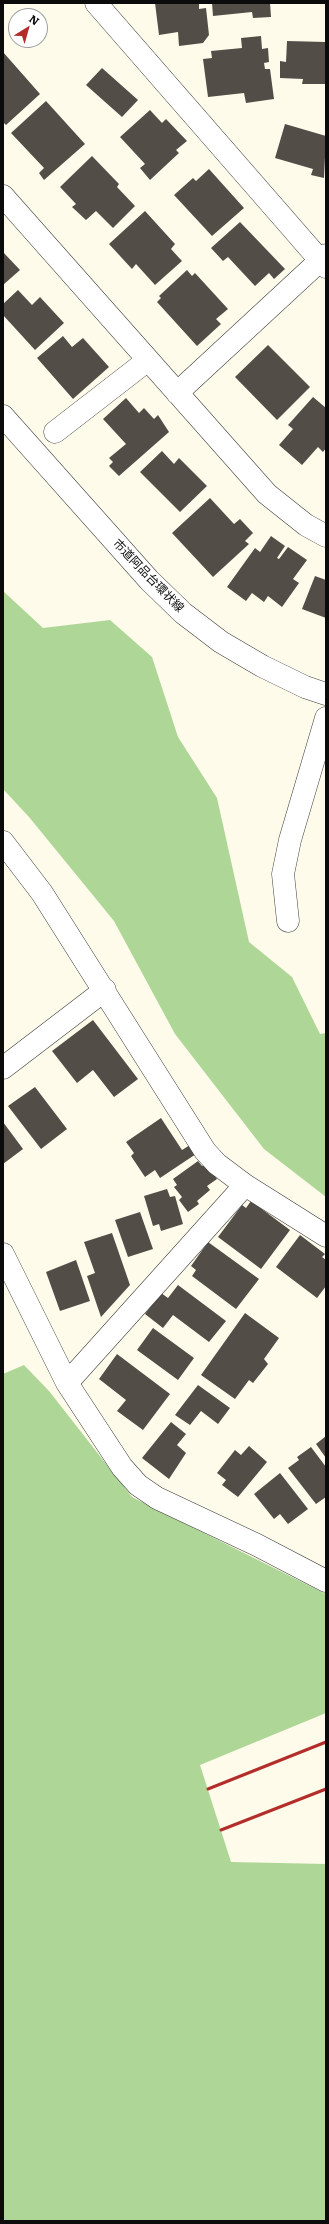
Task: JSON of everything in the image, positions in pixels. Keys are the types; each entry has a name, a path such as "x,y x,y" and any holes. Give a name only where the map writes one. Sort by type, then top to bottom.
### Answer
{"street":[{"path":"96,3 324,261 177,393"},
{"path":"3,196 267,494 306,525 326,536"},
{"path":"56,432 148,360"},
{"name":"市道阿品台環状線","path":"3,416 149,580 184,613 221,642 262,666 305,687 326,694"},
{"path":"288,921 283,874 290,840 326,718"},
{"path":"3,842 42,893 206,1151 217,1164 245,1186 326,1236"},
{"path":"3,1068 105,990"},
{"path":"67,1383 245,1186"},
{"path":"3,1254 67,1383 122,1467 138,1485 158,1498 257,1545 326,1581"}],"green space":[{"path":"3,591 43,628 110,620 152,657 178,737 217,798 249,942 292,977 320,1034 326,1033 326,1197 264,1149 175,1034 114,921 29,817 3,789"},
{"path":"24,1365 49,1391 132,1497 326,1594 326,1713 200,1765 231,1862 326,1864 326,2221 3,2221 3,1374"}],"building":[{"path":"155,3 199,3 199,9 206,8 209,35 203,43 179,46 178,32 159,35"},
{"path":"212,3 270,3 271,17 253,18 252,12 213,16"},
{"path":"261,36 262,49 268,48 269,62 264,63 265,69 270,69 274,99 246,103 244,93 208,97 203,59 212,58 211,51 242,48 241,38"},
{"path":"287,41 326,42 326,84 302,84 303,79 280,78 280,61 286,62"},
{"path":"3,52 40,94 6,125 3,122"},
{"path":"102,68 138,100 122,117 86,85"},
{"path":"46,101 85,144 44,180 39,173 44,168 11,133"},
{"path":"150,110 162,123 166,119 187,141 176,150 179,153 150,180 140,168 145,164 120,137"},
{"path":"285,124 326,136 324,178 311,175 313,169 275,158"},
{"path":"92,156 119,184 117,187 135,206 113,228 96,211 86,220 72,207 76,204 60,187"},
{"path":"209,169 244,208 212,236 174,195 193,178 196,181"},
{"path":"145,211 175,244 171,249 182,261 155,285 136,264 132,269 109,244"},
{"path":"240,222 285,269 274,279 269,273 255,286 228,257 223,261 211,248"},
{"path":"3,252 20,270 3,285"},
{"path":"187,270 192,276 195,273 228,309 216,319 221,324 197,346 157,302 161,298 159,296"},
{"path":"18,290 32,305 40,297 64,323 35,350 3,315 3,304"},
{"path":"63,336 72,347 83,338 109,367 73,399 37,358"},
{"path":"268,345 310,387 277,420 235,377"},
{"path":"313,397 326,408 326,448 323,452 318,447 302,465 279,445 293,429 288,425"},
{"path":"126,398 139,413 144,408 154,419 158,415 169,432 119,476 109,466 113,462 109,458 126,444 103,419"},
{"path":"162,451 174,464 179,458 207,486 180,512 140,472"},
{"path":"210,498 234,524 240,519 253,533 245,541 249,544 213,577 172,533"},
{"path":"271,536 285,546 277,558 279,559 288,547 307,560 293,579 299,583 282,607 268,596 264,602 252,593 246,601 227,587 255,548 260,552"},
{"path":"315,576 326,580 326,618 302,609"},
{"path":"93,1020 138,1079 114,1097 93,1070 77,1083 52,1051"},
{"path":"35,1087 67,1129 41,1149 8,1106"},
{"path":"161,1118 182,1150 190,1145 196,1154 160,1178 155,1170 145,1177 131,1156 134,1153 126,1142"},
{"path":"3,1122 23,1149 3,1164"},
{"path":"198,1161 202,1166 206,1164 217,1179 207,1186 210,1190 197,1201 199,1204 188,1212 179,1200 182,1197 174,1187 177,1185 173,1179"},
{"path":"167,1189 170,1197 175,1196 183,1224 161,1231 159,1224 153,1226 144,1196"},
{"path":"251,1201 290,1230 261,1269 218,1237 242,1205 246,1208"},
{"path":"140,1212 153,1249 128,1257 115,1220"},
{"path":"112,1233 130,1285 101,1317 87,1276 95,1273 84,1242"},
{"path":"300,1235 325,1254 322,1257 326,1260 326,1286 317,1298 276,1267"},
{"path":"208,1242 259,1279 236,1309 192,1276 196,1270 191,1266"},
{"path":"76,1260 90,1301 60,1311 46,1272"},
{"path":"178,1285 226,1321 209,1342 173,1315 163,1328 145,1314 161,1293 168,1298"},
{"path":"245,1313 279,1338 264,1359 268,1364 253,1383 249,1380 235,1399 201,1375"},
{"path":"153,1328 194,1358 178,1380 137,1350"},
{"path":"117,1354 170,1394 143,1430 117,1411 126,1400 99,1379"},
{"path":"198,1385 230,1408 218,1424 201,1411 190,1425 175,1415"},
{"path":"171,1422 186,1434 177,1445 186,1453 169,1479 142,1458"},
{"path":"326,1436 326,1458 316,1444"},
{"path":"249,1446 267,1462 238,1497 222,1485 226,1480 217,1473 235,1450 241,1455"},
{"path":"311,1447 326,1467 326,1497 316,1504 288,1468 299,1460 297,1457"},
{"path":"280,1473 308,1509 288,1524 280,1514 274,1519 254,1494"}],"railway":[{"path":"208,1789 326,1742"},
{"path":"221,1830 326,1789"}]}
